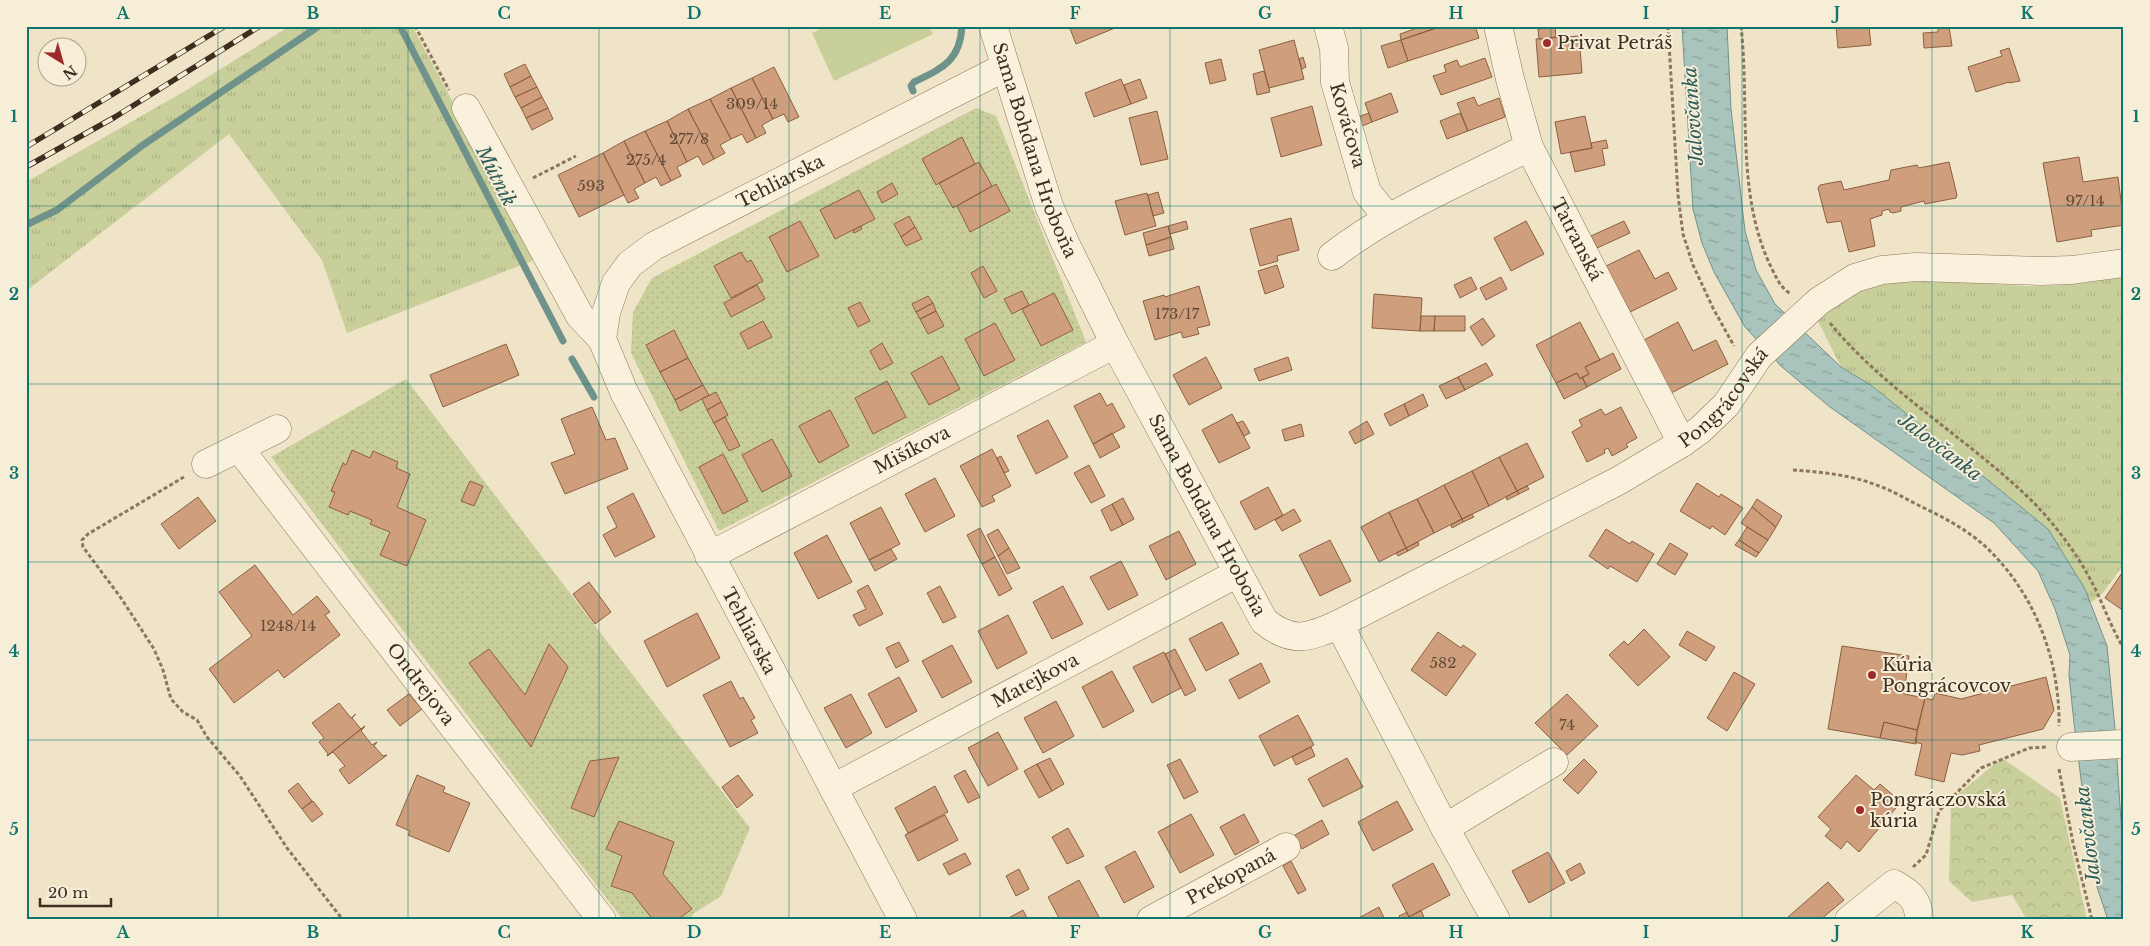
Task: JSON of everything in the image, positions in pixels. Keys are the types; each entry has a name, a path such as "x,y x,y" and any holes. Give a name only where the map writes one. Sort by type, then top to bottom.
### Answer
{"street":[{"name":"Sama Bohdana Hroboňa","path":"993,26 1056,223 1114,344 1264,622 1286,636 1301,637 1317,634 1339,624"},
{"name":"Kováčova","path":"1328,26 1334,48 1335,82 1367,192 1388,218"},
{"name":"Tatranská","path":"1498,26 1510,79 1529,147 1682,443"},
{"name":"Tehliarska","path":"602,339 606,314 616,283 630,264 654,246 1005,67"},
{"name":"Tehliarska","path":"466,108 580,316 602,339 624,392 903,920"},
{"path":"1332,256 1358,236 1388,218 1529,147"},
{"name":"Pongrácovská","path":"1339,624 1618,481 1682,443 1700,430 1726,405 1748,352 1840,286 1855,278 1882,270 1916,267 2040,271 2072,270 2124,263"},
{"name":"Mišíkova","path":"709,556 1114,344"},
{"path":"206,464 277,429"},
{"name":"Ondrejova","path":"239,448 602,920"},
{"name":"Matejkova","path":"833,788 1238,573"},
{"path":"1339,624 1445,828 1496,920"},
{"path":"2064,747 2122,744"},
{"path":"1445,828 1554,762"},
{"name":"Prekopaná","path":"1151,920 1286,847"},
{"path":"1849,920 1894,884 1914,897 1918,905 1919,920"}],"path":[{"path":"415,26 460,111 466,108"},
{"path":"1668,26 1672,75 1674,149 1683,234 1693,266 1713,308 1748,352"},
{"path":"1741,26 1744,119 1750,196 1762,250 1782,289 1809,310 2034,504 2058,531 2089,576 2124,649"},
{"path":"511,190 576,156"},
{"path":"206,464 88,534 82,540 83,547 121,598 154,649 163,670 171,699 183,712 197,720 207,737 250,790 287,848 343,920"},
{"path":"1793,470 1830,473 1878,486 1935,514 1961,529 1986,547 2018,583 2031,604 2043,633 2055,674 2064,747"},
{"path":"1894,884 1926,855 1939,811 1981,768 2029,748 2064,747"},
{"path":"2064,747 2056,753 2073,843 2092,920"}],"green space":[{"path":"290,26 412,26 537,259 347,333 322,260 229,134 26,291 26,182 185,91"},
{"path":"827,26 929,26 933,34 834,81 812,33"},
{"path":"976,108 996,116 1086,342 719,531 631,353 633,312 652,278"},
{"path":"2124,277 2124,564 2102,594 2090,603 2085,589 2048,529 1872,386 1841,367 1817,319 1850,295 1877,285 1900,281 1948,280 2044,286"},
{"path":"406,379 750,828 721,896 693,914 691,920 623,920 271,457"},
{"path":"2002,758 2060,798 2087,920 2027,920 2012,895 1972,902 1949,881 1951,800"}],"water":[{"name":"Jalovčanka","path":"1682,26 1727,26 1731,109 1745,231 1756,270 1775,304 1841,367 1872,386 2048,529 2085,589 2107,646 2115,729 2124,867 2124,920 2108,920 2093,875 2074,723 2069,675 2070,655 2055,609 2038,571 1994,523 1830,407 1782,367 1745,327 1714,272 1702,243 1693,209"}],"building":[{"path":"1069,26 1115,26 1115,28 1076,44"},
{"path":"1423,26 1442,26 1401,40 1400,34"},
{"path":"1442,26 1475,26 1479,38 1408,61 1401,40"},
{"path":"1836,26 1869,26 1871,45 1838,48"},
{"path":"1938,26 1949,26 1952,46 1924,48 1923,33 1938,32"},
{"path":"1555,27 1556,37 1539,39 1538,29"},
{"path":"1579,36 1582,73 1539,77 1536,39"},
{"path":"1294,40 1304,79 1269,88 1259,50"},
{"path":"1401,40 1408,61 1388,68 1381,46"},
{"path":"2009,48 2020,81 2009,82 1976,92 1968,67 2002,56 2000,51"},
{"path":"1303,57 1306,67 1302,69 1299,59"},
{"path":"1485,58 1492,77 1441,95 1433,76 1446,72 1444,65 1457,60 1460,67"},
{"path":"1221,59 1226,80 1210,84 1205,63"},
{"path":"525,64 531,76 510,87 504,74"},
{"path":"774,67 799,117 788,122 784,114 773,119 752,78"},
{"path":"1264,71 1270,92 1257,95 1253,74"},
{"path":"531,76 537,87 515,97 510,87"},
{"path":"752,78 773,119 762,125 766,133 756,138 731,88"},
{"path":"1121,79 1131,104 1094,117 1085,93"},
{"path":"1140,79 1147,98 1131,104 1124,85"},
{"path":"537,87 542,97 521,108 515,97"},
{"path":"731,88 756,138 747,143 742,134 731,139 710,99"},
{"path":"1391,93 1398,112 1372,122 1365,103"},
{"path":"542,97 548,108 526,118 521,108"},
{"path":"1474,97 1478,106 1499,98 1505,117 1468,131 1457,103"},
{"path":"710,99 731,139 720,145 725,153 714,159 688,109"},
{"path":"1312,106 1322,145 1281,157 1271,118"},
{"path":"548,108 553,119 532,130 526,118"},
{"path":"688,109 714,159 703,165 698,156 687,162 667,121"},
{"path":"1157,111 1168,159 1141,165 1129,118"},
{"path":"1369,113 1372,122 1355,129 1352,119"},
{"path":"1460,113 1468,131 1447,139 1440,121"},
{"path":"1585,116 1592,148 1561,154 1555,122"},
{"path":"667,121 687,162 677,167 681,176 671,181 645,131"},
{"path":"645,131 671,181 661,186 656,177 645,183 624,141"},
{"path":"962,137 975,164 936,185 922,159"},
{"path":"1606,140 1608,148 1602,149 1605,165 1575,172 1570,152 1592,148 1591,143"},
{"path":"624,141 645,183 634,189 639,198 628,203 603,153"},
{"path":"603,153 624,195 579,217 558,175"},
{"path":"2079,157 2083,182 2118,177 2124,225 2091,230 2092,236 2057,242 2043,163"},
{"path":"979,162 992,186 953,208 939,183"},
{"path":"1949,162 1957,195 1956,198 1925,204 1924,201 1901,207 1901,211 1893,213 1889,209 1882,211 1882,215 1870,219 1875,246 1849,252 1841,221 1827,223 1818,188 1820,185 1841,181 1844,190 1889,180 1891,170 1917,165 1919,168"},
{"path":"892,183 898,194 882,203 877,192"},
{"path":"996,184 1010,211 970,232 957,206"},
{"path":"859,190 875,219 835,239 820,210"},
{"path":"1158,192 1164,213 1153,216 1148,195"},
{"path":"1147,193 1156,226 1125,235 1115,201"},
{"path":"909,216 915,227 901,237 894,224"},
{"path":"1291,218 1299,250 1277,256 1278,261 1260,266 1250,229"},
{"path":"800,221 819,256 787,272 769,237"},
{"path":"1186,221 1188,229 1170,234 1168,226"},
{"path":"1526,221 1544,254 1511,271 1494,238"},
{"path":"1624,221 1630,233 1597,248 1591,236"},
{"path":"861,226 862,229 854,233 853,230"},
{"path":"1168,226 1171,237 1146,245 1143,233"},
{"path":"915,227 922,239 906,246 901,237"},
{"path":"1171,237 1174,249 1149,256 1146,245"},
{"path":"1639,250 1655,279 1668,272 1677,289 1630,312 1606,266"},
{"path":"741,252 747,262 751,260 763,281 731,298 714,266"},
{"path":"1277,265 1284,287 1265,294 1258,271"},
{"path":"983,266 997,291 984,298 971,273"},
{"path":"1471,277 1477,289 1460,298 1454,285"},
{"path":"1501,277 1507,289 1486,300 1480,288"},
{"path":"757,285 765,299 731,317 724,303"},
{"path":"1199,286 1210,325 1197,328 1199,334 1183,338 1181,332 1155,340 1143,301 1164,295 1165,297"},
{"path":"1022,291 1029,305 1012,314 1004,299"},
{"path":"1054,293 1073,330 1041,346 1022,309"},
{"path":"1374,294 1422,298 1420,331 1372,328"},
{"path":"928,296 933,303 916,312 912,304"},
{"path":"860,302 870,321 858,327 848,308"},
{"path":"933,303 936,311 920,319 916,312"},
{"path":"936,311 944,326 928,334 920,319"},
{"path":"1421,316 1435,316 1434,331 1420,331"},
{"path":"1435,316 1465,316 1465,331 1434,331"},
{"path":"1483,318 1495,336 1482,346 1470,327"},
{"path":"763,321 772,337 748,349 740,333"},
{"path":"1580,322 1600,360 1585,367 1589,374 1580,379 1577,373 1556,383 1536,345"},
{"path":"1678,322 1693,351 1716,340 1728,364 1671,393 1644,340"},
{"path":"995,323 1015,360 984,376 965,339"},
{"path":"674,330 688,358 660,372 646,345"},
{"path":"882,343 893,363 880,370 870,351"},
{"path":"506,344 519,375 443,407 430,375"},
{"path":"1613,353 1621,369 1587,387 1582,377 1589,374 1585,367"},
{"path":"942,356 960,389 929,405 911,373"},
{"path":"1206,357 1222,388 1189,405 1173,375"},
{"path":"1288,357 1292,370 1259,381 1254,369"},
{"path":"688,358 703,385 675,400 660,372"},
{"path":"1486,363 1493,375 1465,390 1458,377"},
{"path":"1577,373 1580,379 1582,377 1587,387 1564,399 1556,383"},
{"path":"1458,377 1465,390 1446,399 1439,386"},
{"path":"887,381 906,417 873,434 855,398"},
{"path":"703,385 709,395 680,411 675,400"},
{"path":"716,392 721,402 707,410 702,399"},
{"path":"1100,393 1107,406 1112,403 1125,427 1093,444 1074,406"},
{"path":"1423,394 1428,406 1409,416 1404,404"},
{"path":"721,402 728,415 714,423 707,410"},
{"path":"1404,404 1409,416 1390,426 1384,414"},
{"path":"592,407 606,440 615,438 628,469 565,494 551,463 575,454 561,419"},
{"path":"1621,407 1637,438 1626,444 1628,447 1612,456 1608,448 1604,450 1605,453 1587,462 1572,432 1582,426 1579,420 1601,409 1605,415"},
{"path":"830,410 849,446 819,463 799,426"},
{"path":"1232,414 1250,448 1219,463 1202,430"},
{"path":"725,417 740,446 729,451 714,423"},
{"path":"1048,420 1068,457 1036,474 1017,436"},
{"path":"1243,421 1250,433 1244,436 1237,423"},
{"path":"1367,421 1374,434 1355,444 1349,432"},
{"path":"1301,424 1304,436 1285,441 1282,430"},
{"path":"1112,433 1120,447 1100,458 1093,444"},
{"path":"772,439 792,476 762,492 742,455"},
{"path":"1527,443 1544,477 1517,491 1499,457"},
{"path":"992,449 1011,486 992,496 995,501 982,507 960,466"},
{"path":"352,450 370,458 373,451 398,462 396,468 410,474 397,507 426,520 407,566 380,555 390,532 370,524 372,520 350,511 348,515 329,507 335,492 331,491 343,463 346,465"},
{"path":"723,454 748,501 723,514 699,467"},
{"path":"1001,456 1009,471 1004,473 997,458"},
{"path":"1499,457 1517,491 1489,506 1472,471"},
{"path":"1089,465 1105,496 1091,503 1074,473"},
{"path":"1472,471 1489,506 1462,519 1444,485"},
{"path":"935,478 955,516 925,532 905,494"},
{"path":"470,481 483,486 474,506 461,501"},
{"path":"1697,483 1719,497 1721,494 1743,508 1725,535 1712,526 1710,529 1680,511"},
{"path":"1444,485 1462,519 1434,533 1417,499"},
{"path":"1527,486 1529,489 1519,494 1517,491"},
{"path":"1268,487 1283,515 1255,530 1240,502"},
{"path":"1517,491 1519,494 1507,500 1506,497"},
{"path":"633,493 655,537 615,557 603,535 617,527 607,507"},
{"path":"198,497 216,521 179,549 161,524"},
{"path":"1123,498 1134,519 1123,525 1112,504"},
{"path":"1417,499 1434,533 1406,548 1389,512"},
{"path":"1757,499 1782,516 1776,527 1752,507"},
{"path":"1112,504 1123,525 1111,531 1101,510"},
{"path":"881,507 900,544 869,560 850,523"},
{"path":"1752,507 1776,527 1768,540 1741,523"},
{"path":"1294,509 1301,521 1282,531 1275,520"},
{"path":"1389,512 1406,548 1379,562 1361,527"},
{"path":"1472,514 1474,517 1463,522 1462,519"},
{"path":"1462,519 1463,522 1452,528 1451,525"},
{"path":"1747,527 1768,540 1759,553 1739,540"},
{"path":"980,528 995,557 982,564 967,535"},
{"path":"998,529 1009,548 998,556 987,535"},
{"path":"1606,529 1630,544 1632,541 1654,554 1637,582 1610,566 1608,569 1589,556"},
{"path":"1179,531 1196,564 1166,580 1149,546"},
{"path":"827,535 852,582 818,599 794,553"},
{"path":"1330,540 1351,581 1320,596 1299,555"},
{"path":"1739,540 1759,553 1756,557 1735,545"},
{"path":"1418,542 1419,545 1408,551 1406,548"},
{"path":"1670,543 1688,554 1675,575 1657,564"},
{"path":"1009,548 1020,568 1007,574 998,556"},
{"path":"1406,548 1408,551 1398,556 1396,553"},
{"path":"891,549 897,559 875,571 869,560"},
{"path":"995,557 1012,589 999,596 982,564"},
{"path":"1121,561 1138,595 1108,610 1090,577"},
{"path":"255,565 293,615 317,596 330,612 325,615 340,635 284,678 278,670 234,703 209,669 252,636 219,592"},
{"path":"2124,570 2124,611 2105,598"},
{"path":"589,582 611,612 595,624 573,594"},
{"path":"868,585 883,614 859,626 853,615 866,609 857,591"},
{"path":"940,586 956,617 943,623 927,593"},
{"path":"1063,586 1083,624 1052,639 1033,602"},
{"path":"697,613 720,658 667,687 644,641"},
{"path":"1008,615 1027,653 997,669 978,631"},
{"path":"1222,622 1239,654 1206,671 1189,639"},
{"path":"1644,629 1670,657 1638,686 1609,655 1624,641 1628,645"},
{"path":"1687,631 1715,647 1706,661 1679,645"},
{"path":"1438,632 1461,648 1463,645 1476,654 1446,696 1411,670"},
{"path":"899,642 909,661 896,668 886,648"},
{"path":"549,644 568,667 531,747 469,663 489,649 525,695"},
{"path":"952,645 972,682 942,698 922,661"},
{"name":"Kúria Pongrácovcov","path":"1842,646 1909,656 1904,694 1925,698 1917,730 1884,722 1880,738 1828,729"},
{"path":"1175,649 1196,690 1185,696 1165,654"},
{"path":"1164,652 1181,688 1152,703 1133,667"},
{"path":"1261,663 1270,682 1239,699 1229,680"},
{"path":"1112,671 1134,711 1103,728 1082,687"},
{"path":"1734,672 1755,684 1727,731 1707,718"},
{"path":"899,677 917,711 886,728 868,694"},
{"path":"2046,677 2054,710 2043,729 1979,745 1980,751 1962,755 1951,753 1944,782 1915,775 1922,744 1915,742 1925,698 1933,700 1935,693 1961,699"},
{"path":"731,681 740,699 743,697 755,718 751,720 758,733 730,747 703,695"},
{"path":"409,694 422,709 400,726 387,710"},
{"path":"851,694 872,733 846,748 824,708"},
{"path":"1567,694 1598,726 1567,755 1535,723"},
{"path":"1056,701 1074,736 1043,753 1024,718"},
{"path":"339,703 351,718 356,714 352,718 361,729 365,726 327,756 328,754 319,742 324,738 312,723"},
{"path":"1298,715 1314,745 1274,766 1259,736"},
{"path":"1884,722 1917,730 1916,744 1880,738"},
{"path":"365,726 361,731 372,745 377,742 374,746 383,756 387,755 349,784 339,770 345,766 333,752 327,756"},
{"path":"998,732 1018,769 988,786 968,748"},
{"path":"1311,747 1315,756 1296,765 1292,757"},
{"path":"619,757 594,817 571,808 590,761"},
{"path":"1050,758 1064,784 1052,791 1037,764"},
{"path":"1347,758 1363,787 1323,807 1308,779"},
{"path":"1180,759 1198,792 1184,799 1167,765"},
{"path":"1584,759 1597,772 1578,794 1563,780"},
{"path":"1037,764 1052,791 1039,798 1024,771"},
{"path":"965,770 980,797 968,803 954,776"},
{"path":"417,775 445,787 443,792 470,803 449,852 408,835 410,831 396,825"},
{"path":"738,775 753,795 737,808 722,787"},
{"name":"Pongráczovská kúria","path":"1856,775 1874,790 1880,784 1901,802 1859,852 1847,841 1841,849 1825,836 1831,829 1818,817"},
{"path":"298,783 312,801 302,809 288,791"},
{"path":"935,786 948,812 908,833 895,808"},
{"path":"313,801 323,814 312,822 302,809"},
{"path":"1397,801 1413,830 1373,851 1358,822"},
{"path":"1191,814 1214,855 1180,873 1158,832"},
{"path":"1244,814 1259,842 1235,855 1220,827"},
{"path":"945,815 958,840 918,861 905,835"},
{"path":"1322,820 1329,834 1302,849 1295,835"},
{"path":"619,821 674,842 663,874 692,909 677,920 653,920 632,893 611,886 622,856 606,849"},
{"path":"1068,828 1084,856 1067,864 1052,837"},
{"path":"1135,851 1154,887 1124,903 1105,867"},
{"path":"1548,852 1565,883 1529,903 1512,871"},
{"path":"965,853 971,864 949,875 943,864"},
{"path":"1291,861 1306,890 1298,894 1283,866"},
{"path":"1433,863 1450,895 1409,917 1392,885"},
{"path":"1580,863 1585,873 1571,881 1566,871"},
{"path":"1019,869 1029,889 1016,896 1006,876"},
{"path":"1079,880 1099,917 1094,920 1060,920 1048,897"},
{"path":"1828,882 1844,900 1820,920 1791,920 1788,917"},
{"path":"1379,907 1385,920 1355,920"},
{"path":"1023,910 1028,920 1005,920"},
{"path":"1421,910 1425,920 1401,920 1399,916 1407,912 1409,917"}],"waterway":[{"name":"Mútnik","path":"26,225 57,210 143,145 319,26"},
{"name":"Mútnik","path":"400,26 563,341"},
{"path":"913,91 911,86 914,82 941,67 954,55 961,38 962,26"},
{"name":"Mútnik","path":"572,359 594,397"}],"railway":[{"path":"26,147 225,26"},
{"path":"26,167 115,117 260,26"}],"place":[{"name":"Privat Petráš","path":"1547,43"},
{"name":"Kúria Pongrácovcov","path":"1872,675"},
{"name":"Pongráczovská kúria","path":"1860,810"}]}
